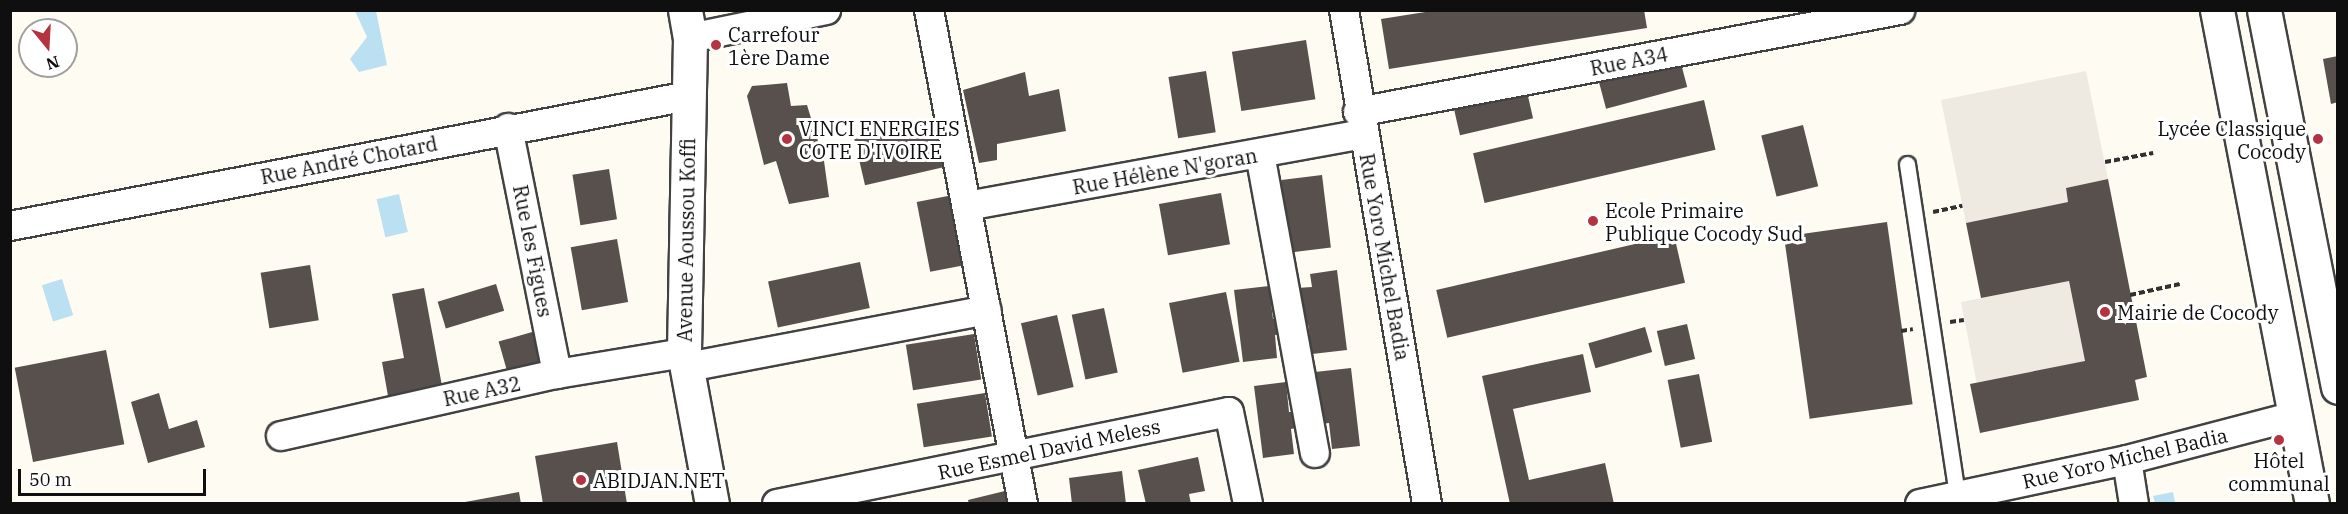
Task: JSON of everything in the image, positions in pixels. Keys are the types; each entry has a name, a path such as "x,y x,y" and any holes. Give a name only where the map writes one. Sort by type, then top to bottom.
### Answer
{"street":[{"path":"688,24 826,10"},
{"path":"928,10 1023,504"},
{"name":"Rue Yoro Michel Badia","path":"1344,10 1361,123 1427,504"},
{"name":"Rue A34","path":"1361,123 1900,10"},
{"path":"2217,10 2312,504"},
{"path":"2264,10 2337,387"},
{"name":"Avenue Aoussou Koffi","path":"688,24 686,360 712,504"},
{"name":"Rue André Chotard","path":"10,226 508,128 688,96"},
{"name":"Rue Hélène N'goran","path":"967,206 1260,154 1361,123"},
{"name":"Rue les Figues","path":"508,128 557,374"},
{"path":"1260,154 1314,453"},
{"name":"Rue A32","path":"281,436 557,374 686,360 987,310"},
{"name":"Rue Esmel David Meless","path":"777,504 1229,412 1248,504"},
{"name":"Rue Yoro Michel Badia","path":"1920,504 2127,460 2295,416"},
{"path":"2127,460 2134,504"}],"lane":[{"path":"1907,164 1917,215 1957,496"}],"path":[{"path":"2104,162 2153,153"},
{"path":"1917,215 1962,206"},
{"path":"2130,295 2180,284"}],"shaded area":[{"path":"2086,71 2108,179 2066,188 2068,202 1966,223 1941,100"},
{"path":"2069,281 2085,361 1977,382 1961,302"}],"water":[{"path":"355,11 376,11 387,65 359,72 350,59 367,37"},
{"path":"399,194 408,232 385,237 377,199"},
{"path":"62,279 73,315 53,321 42,285"},
{"path":"2173,492 2175,503 2155,503 2153,496"}],"building":[{"path":"1438,10 1644,10 1647,28 1389,69 1381,19"},
{"path":"1306,40 1315,99 1241,111 1232,52"},
{"path":"2338,56 2338,102 2331,104 2323,59"},
{"path":"1680,60 1687,87 1606,109 1599,82"},
{"path":"1206,71 1216,132 1178,138 1168,77"},
{"path":"1025,72 1029,96 1059,89 1066,131 997,144 997,160 979,163 963,90"},
{"name":"VINCI ENERGIES COTE D'IVOIRE","path":"787,83 791,106 807,105 824,161 829,197 789,204 776,161 764,165 747,96 752,86"},
{"path":"1527,92 1533,118 1460,135 1454,109"},
{"path":"1704,100 1715,150 1485,203 1473,153"},
{"path":"939,119 950,166 865,185 854,139"},
{"path":"1803,125 1818,186 1777,197 1761,135"},
{"path":"609,169 617,219 580,225 572,175"},
{"path":"1322,175 1331,247 1290,252 1281,180"},
{"name":"Mairie de Cocody","path":"2108,179 2147,377 2135,380 2139,400 1980,433 1970,384 2085,361 2069,281 1981,298 1966,223 2068,202 2066,188"},
{"path":"1221,193 1230,244 1168,255 1159,204"},
{"path":"953,195 967,265 930,272 917,202"},
{"path":"1887,222 1913,404 1810,419 1784,236"},
{"path":"1674,235 1685,283 1447,338 1436,290"},
{"path":"617,239 628,302 582,310 571,247"},
{"path":"860,262 870,308 778,328 768,282"},
{"path":"310,265 319,320 269,328 261,273"},
{"path":"1337,270 1347,350 1312,354 1308,324 1301,325 1297,288 1312,287 1310,274"},
{"path":"496,284 504,311 446,329 438,302"},
{"path":"1269,286 1273,319 1281,319 1283,334 1275,335 1277,358 1243,362 1234,290"},
{"path":"424,288 442,386 388,396 382,362 404,358 392,294"},
{"path":"1226,292 1240,362 1183,373 1169,303"},
{"path":"1104,308 1118,373 1085,379 1072,315"},
{"path":"1057,315 1074,387 1038,395 1021,323"},
{"path":"1687,324 1695,359 1665,366 1657,331"},
{"path":"1645,327 1652,352 1595,368 1588,343"},
{"path":"539,330 549,365 509,376 499,342"},
{"path":"974,334 981,379 913,390 906,345"},
{"path":"106,350 124,444 33,462 15,368"},
{"path":"1583,354 1591,392 1513,409 1529,480 1605,463 1614,504 1510,504 1482,376"},
{"path":"1351,368 1360,446 1332,449 1329,423 1321,424 1315,372"},
{"path":"1699,374 1712,442 1681,448 1668,380"},
{"path":"1286,382 1289,412 1294,412 1296,428 1291,429 1294,454 1263,458 1254,386"},
{"path":"159,393 169,429 197,420 205,447 148,463 131,402"},
{"path":"985,393 992,436 924,447 917,404"},
{"name":"ABIDJAN.NET","path":"617,442 627,504 543,504 535,456"},
{"path":"1198,457 1205,491 1189,494 1191,504 1146,504 1138,470"},
{"path":"1122,471 1126,504 1072,504 1069,478"},
{"path":"1009,490 1012,504 969,504 968,500"},
{"path":"519,492 521,504 465,504 465,502"}],"place":[{"name":"Carrefour 1ère Dame","path":"716,45"},
{"name":"VINCI ENERGIES COTE D'IVOIRE","path":"787,139"},
{"name":"Lycée Classique Cocody","path":"2318,139"},
{"name":"Ecole Primaire Publique Cocody Sud","path":"1593,221"},
{"name":"Mairie de Cocody","path":"2105,312"},
{"name":"Hôtel communal","path":"2279,440"},
{"name":"ABIDJAN.NET","path":"581,480"}]}
